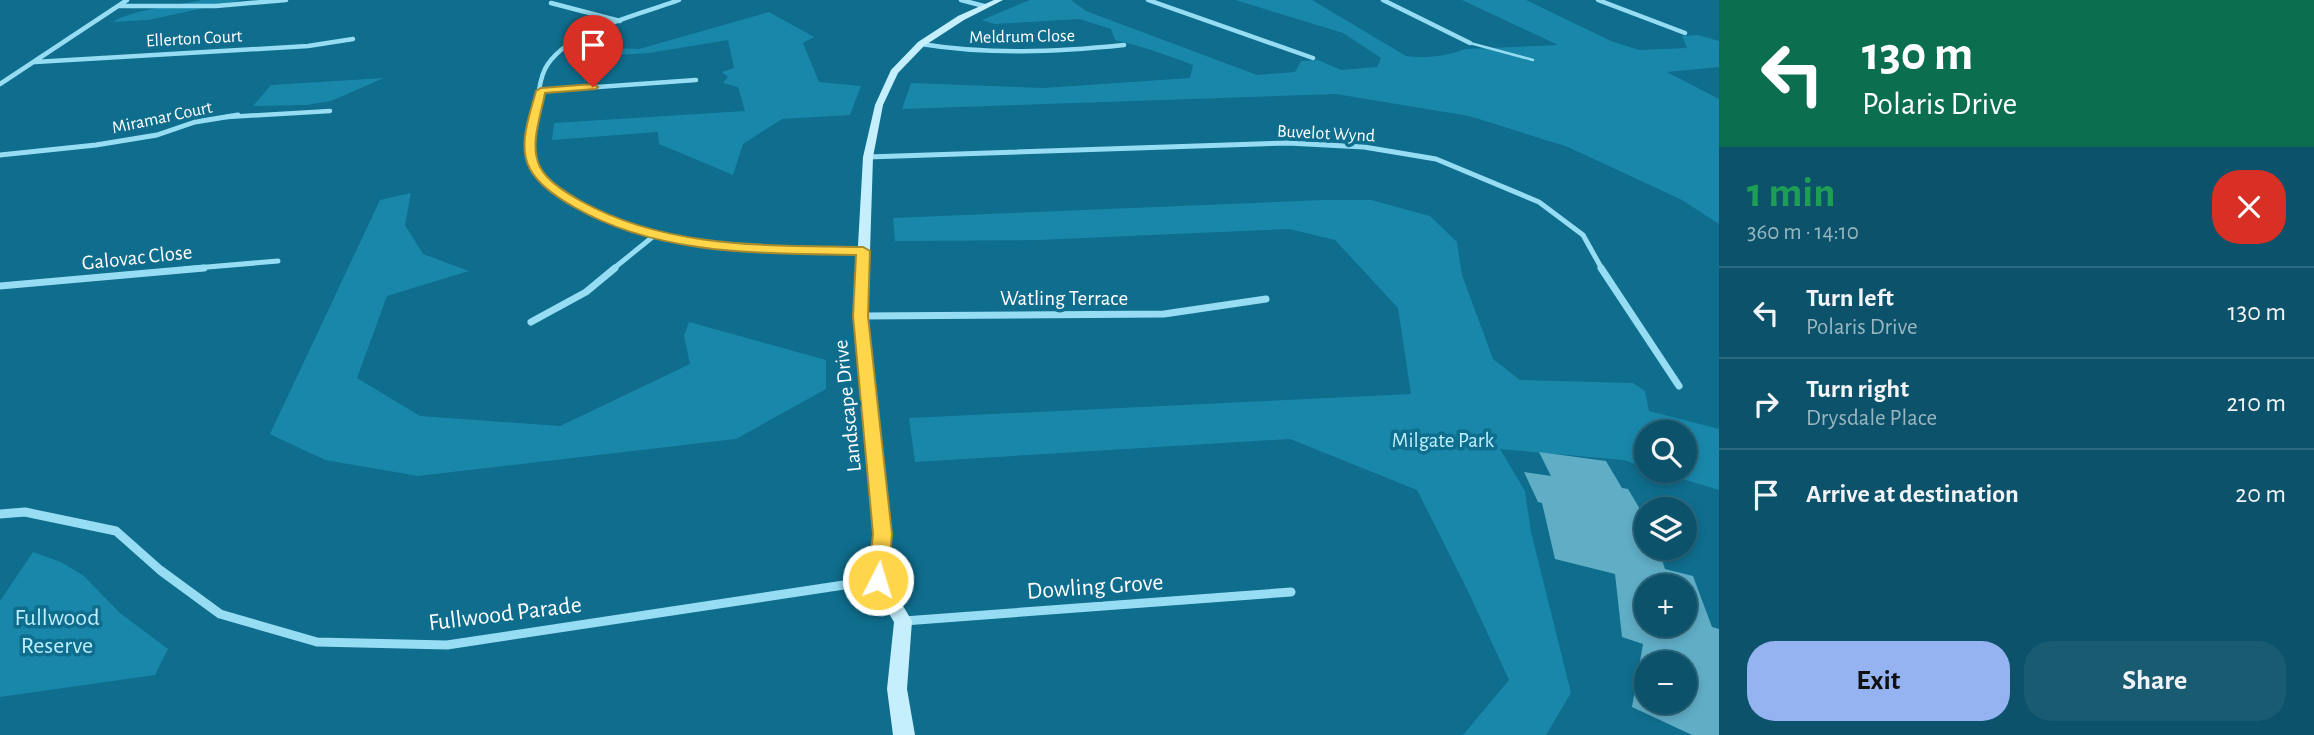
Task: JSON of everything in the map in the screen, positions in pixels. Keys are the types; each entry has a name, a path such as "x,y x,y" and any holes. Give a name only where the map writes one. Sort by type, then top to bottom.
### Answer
{"street":[{"path":"0,84 127,0"},
{"path":"120,6 216,6 286,0"},
{"path":"679,0 587,35 558,52 545,67 529,142 534,168 558,193 599,216 655,235 686,242 755,248 863,251"},
{"path":"961,0 984,6"},
{"name":"Landscape Drive","path":"878,580 883,534 861,316 868,158 879,105 894,72 921,44 984,6 1000,0"},
{"path":"1148,0 1313,58"},
{"path":"1382,0 1470,43"},
{"path":"1598,0 1685,33"},
{"path":"551,3 621,21"},
{"name":"Ellerton Court","path":"35,62 308,46 353,39"},
{"name":"Meldrum Close","path":"921,44 958,51 1015,53 1124,46"},
{"path":"541,91 696,80"},
{"name":"Miramar Court","path":"0,155 96,145 244,114 330,111"},
{"name":"Buvelot Wynd","path":"868,158 1288,143 1364,147 1436,159 1539,202 1583,235 1605,274 1679,386"},
{"path":"531,322 586,292 655,235"},
{"name":"Galovac Close","path":"0,286 278,261"},
{"name":"Watling Terrace","path":"861,316 1164,314 1266,299"},
{"name":"Fullwood Parade","path":"0,514 25,512 116,531 160,569 220,614 317,642 447,645 878,580"},
{"path":"878,580 903,621 897,689 904,735"},
{"name":"Dowling Grove","path":"903,621 1290,592"}],"lane":[{"path":"1470,43 1533,60"}],"green space":[{"path":"202,0 241,0 148,20 113,22 143,11"},
{"path":"1030,0 1071,0 1086,11 1257,75 1295,72 1301,61 1318,60 1341,70 1377,67 1381,58 1343,33 1235,0 1312,0 1406,56 1413,57 1436,56 1465,49 1558,45 1462,0 1526,0 1611,41 1639,50 1687,48 1682,36 1698,35 1719,41 1719,67 1667,72 1719,99 1719,224 1682,200 1568,147 1469,116 1336,94 902,109 911,83 1043,88 1190,78 1193,65 1115,40 1111,29 1079,19 995,24 982,20"},
{"path":"769,12 814,37 803,43 819,82 861,86 850,115 782,119 743,144 733,175 659,144 658,132 552,140 554,123 745,111 738,87 723,83 728,77 722,72 734,68 728,40 649,53 568,58 582,47 639,49"},
{"path":"384,78 331,101 307,105 253,106 271,85"},
{"path":"411,193 405,225 423,254 469,271 387,296 357,378 420,416 560,426 690,364 684,336 689,322 826,360 826,389 736,439 418,476 325,460 270,434 380,200"},
{"name":"Milgate Park","path":"1323,200 1371,200 1430,216 1457,242 1462,275 1493,359 1520,380 1633,383 1645,391 1649,411 1684,420 1634,420 1634,463 1624,460 1500,449 1525,491 1531,532 1571,693 1546,735 1463,735 1509,680 1417,490 1290,439 915,462 909,418 1411,394 1398,308 1335,240 1289,229 1038,240 895,241 893,218"},
{"name":"Milgate Park","path":"1697,423 1719,429 1719,490 1696,483"},
{"name":"Fullwood Reserve","path":"33,552 61,562 84,576 120,613 168,649 155,675 0,697 0,601"}],"building":[{"path":"1539,452 1606,461 1622,488 1628,489 1634,499 1634,560 1662,560 1665,569 1685,574 1634,574 1634,637 1697,637 1697,587 1712,627 1719,629 1719,735 1692,735 1647,714 1697,714 1697,651 1642,651 1643,644 1622,637 1615,574 1555,559 1542,503 1538,502 1524,472 1551,476"}],"route":[{"path":"593,87 541,91 529,142 534,168 558,193 599,216 655,235 686,242 755,248 863,251 861,316 883,534 878,580"}]}
